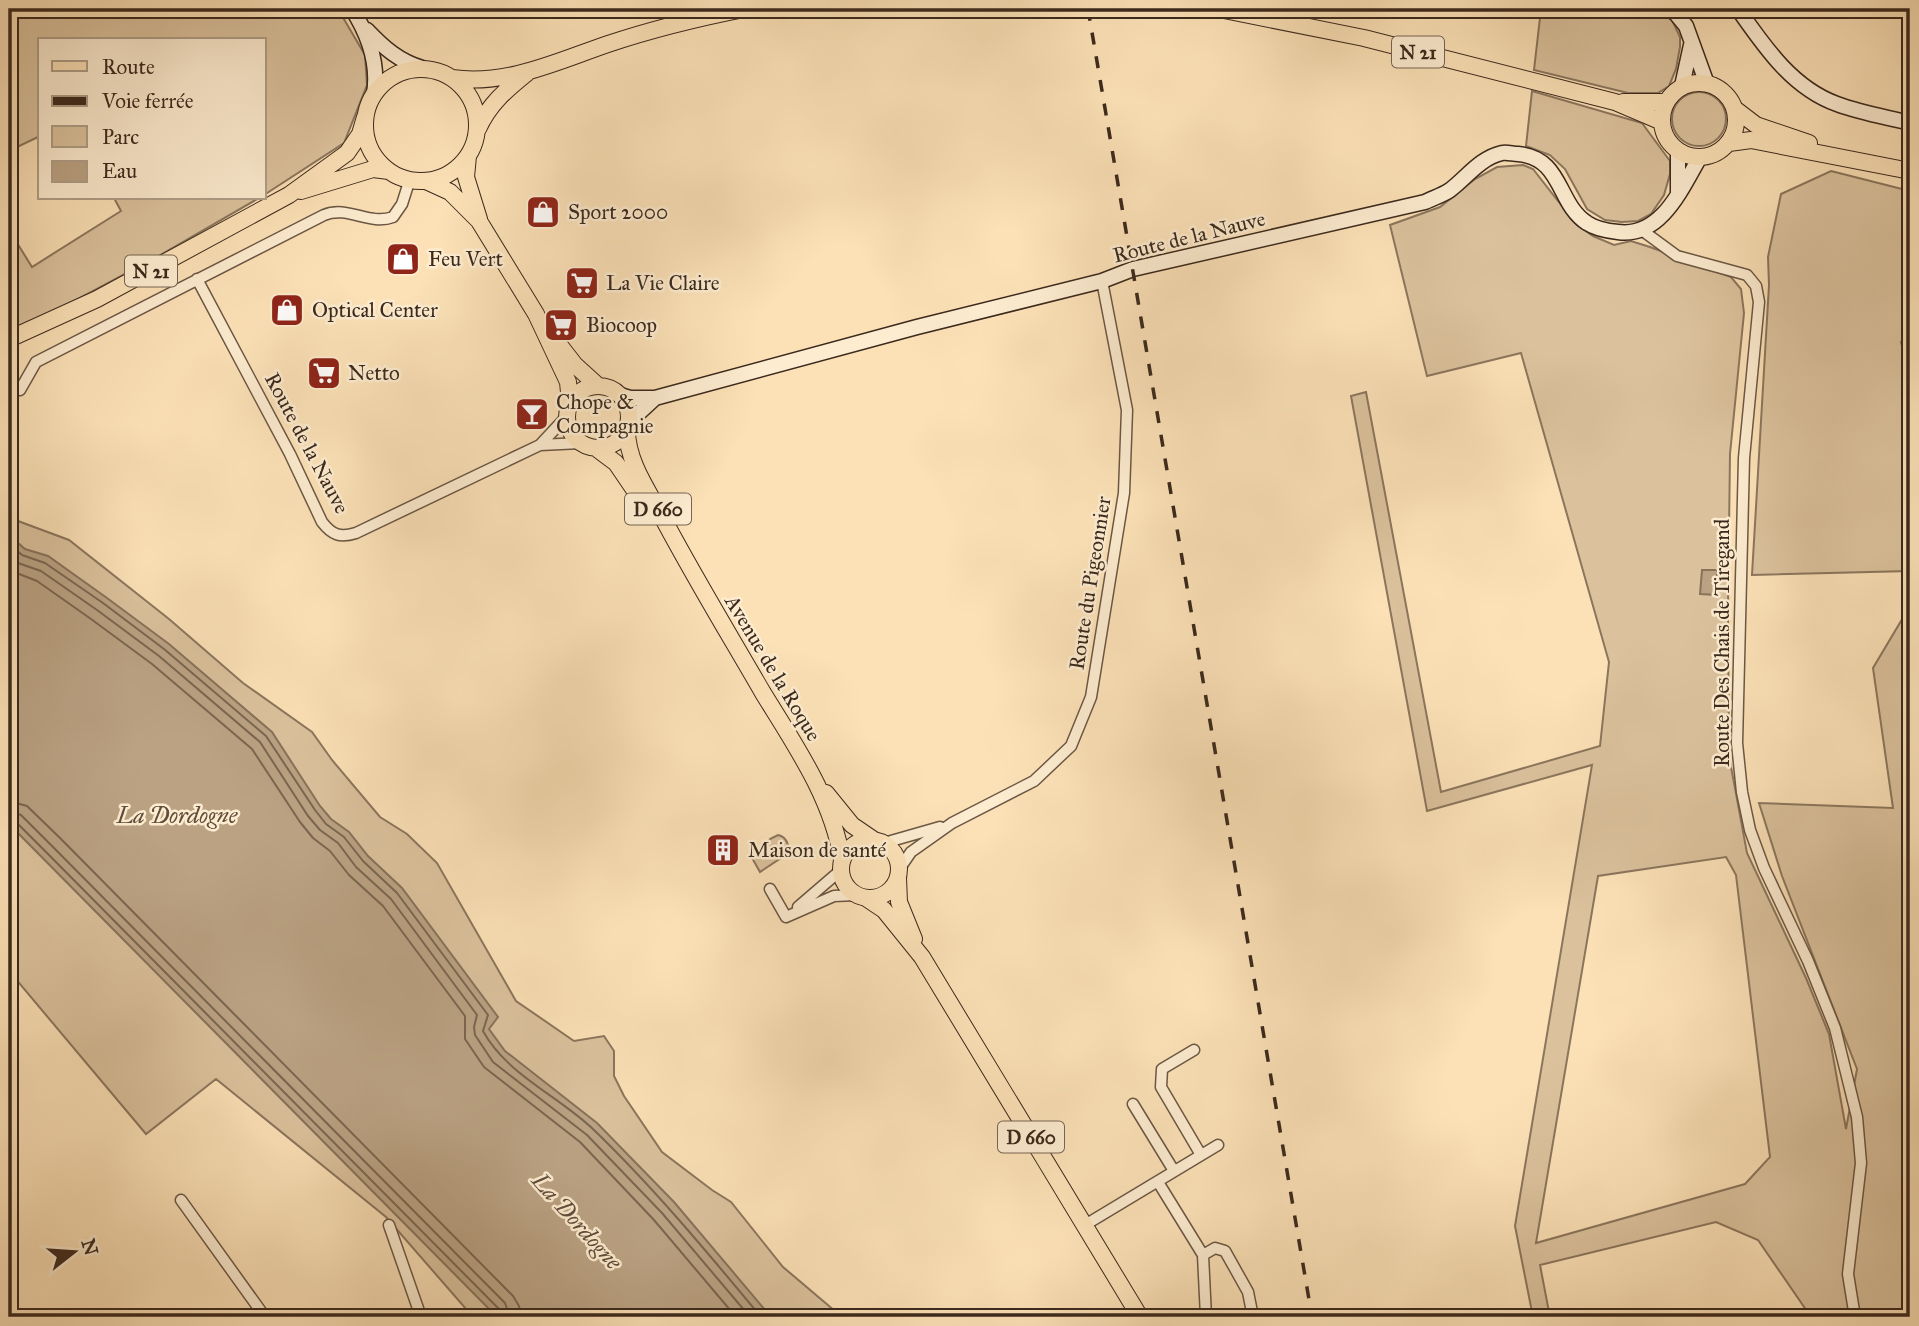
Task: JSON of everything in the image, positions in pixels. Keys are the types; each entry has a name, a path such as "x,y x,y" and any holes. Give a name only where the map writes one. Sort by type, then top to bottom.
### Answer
{"main road":[{"path":"452,78 470,80 529,72 609,43 690,20 744,9"},
{"name":"N 21","path":"1219,9 1364,38 1615,102 1662,122"},
{"path":"477,131 477,116 464,88 438,71 422,68 404,71 387,80 374,94 365,117 365,132 370,147 389,171 450,192 480,221"},
{"path":"529,72 495,100 484,114 468,156 466,177 480,221 536,314 568,382 568,410 573,436 588,446 614,444 628,426 629,412 620,395 606,386 581,391 568,410"},
{"path":"1735,109 1734,132 1729,143 1721,150 1700,158 1678,151 1664,134 1662,122 1666,102 1673,93 1682,86 1707,83 1725,93 1735,109 1756,125 1861,160"},
{"name":"N 21","path":"1615,102 1666,102"},
{"name":"N 21","path":"9,339 97,299 289,195 347,153 360,134 365,117"},
{"path":"1729,143 1751,140 1910,171"},
{"path":"418,180 450,172 468,156"},
{"name":"N 21","path":"289,195 351,174 373,169 389,171"},
{"path":"536,314 575,365 597,386"},
{"name":"D 660","path":"628,426 629,453 699,584"},
{"name":"D 660","path":"588,446 616,463 699,584"},
{"name":"Avenue de la Roque","path":"699,584 812,774 838,833 841,865"},
{"name":"Avenue de la Roque","path":"812,774 852,825 879,841"},
{"path":"864,840 879,841 897,858 899,873 893,887 886,894 861,897 848,888 841,865 847,851 855,844 864,840"},
{"name":"D 660","path":"899,873 899,902 922,957"},
{"name":"D 660","path":"861,897 884,910 922,957 1140,1317"}],"street":[{"path":"352,9 362,25 385,50 406,63 422,68"},
{"path":"1672,9 1686,26 1707,83"},
{"path":"1738,9 1767,50 1813,93 1836,104 1910,123"},
{"path":"362,25 373,55 377,78 374,94"},
{"path":"1682,86 1691,43"},
{"path":"1678,151 1678,195"},
{"name":"Route de la Nauve","path":"620,395 655,398 917,327 1102,281 1133,269 1426,202 1448,191 1479,163 1503,153 1530,155 1549,167 1572,206 1587,223 1607,231 1643,231"},
{"path":"1643,231 1669,208 1700,158"},
{"path":"20,390 36,362 333,211 352,213 374,220 393,217 418,180"},
{"name":"Route Des Chais de Tiregand","path":"1643,231 1677,256 1747,275 1756,286 1759,302 1743,471 1737,743 1742,792 1750,830 1764,868 1808,961 1835,1028 1857,1117 1861,1163 1849,1274 1857,1317"},
{"name":"Route de la Nauve","path":"197,279 290,454 322,522 329,531 338,536 356,533 540,445"},
{"name":"Route du Pigeonnier","path":"952,823 1034,781 1071,746 1091,697 1124,493 1127,410 1102,281"},
{"name":"Route de la Nauve","path":"628,426 655,398"},
{"path":"540,445 568,410"},
{"path":"540,445 588,446"},
{"path":"879,841 903,839 952,823"},
{"path":"899,873 911,852 952,823"},
{"path":"786,917 827,884 841,865"},
{"path":"770,889 786,917"},
{"path":"786,917 834,896 861,897"},
{"path":"1195,1050 1162,1069 1161,1087 1201,1155"},
{"path":"1133,1104 1174,1171"},
{"path":"1085,1225 1218,1144"},
{"path":"1158,1182 1203,1255 1207,1317"},
{"path":"181,1200 265,1317"},
{"path":"389,1225 421,1317"},
{"path":"1203,1255 1215,1248 1225,1251 1248,1292 1253,1317"}],"green space":[{"path":"20,9 338,9 365,55 367,85 344,143 266,194 266,38 38,38 38,137 9,151 9,16"},
{"path":"1541,9 1651,9 1672,20 1680,37 1680,47 1676,69 1669,86 1658,93 1628,93 1534,70"},
{"path":"1532,91 1642,123 1670,161 1670,174 1664,195 1651,214 1638,221 1605,220 1587,209 1565,169 1550,155 1526,146"},
{"path":"1699,92 1718,100 1726,119 1718,138 1699,146 1680,138 1672,119 1680,100"},
{"path":"1523,165 1533,169 1576,224 1593,236 1614,245 1631,241 1650,247 1731,277 1741,289 1744,313 1730,454 1729,756 1747,853 1806,978 1829,1034 1846,1129 1857,1069 1782,876 1759,803 1893,808 1873,668 1910,606 1910,1317 1811,1317 1758,1240 1716,1222 1540,1265 1552,1317 1533,1317 1515,1226 1592,765 1427,811 1351,396 1366,392 1441,792 1600,746 1609,662 1521,353 1427,376 1390,225 1440,207 1475,179 1497,167","holes":["1726,857 1736,875 1770,1157 1745,1184 1536,1243 1598,876"]},
{"path":"1831,171 1910,191 1910,341 1901,342 1910,376 1910,571 1752,575 1769,285 1768,257 1781,194"},
{"path":"115,200 256,200 157,257 35,322 9,331 9,230 32,267 121,211"},
{"path":"9,515 69,540 169,619 243,683 312,732 380,817 407,834 437,863 516,1001 574,1041 604,1036 614,1051 614,1076 624,1096 662,1152 731,1202 783,1267 842,1317 744,1317 9,569"},
{"path":"9,807 525,1317 473,1317 386,1217 216,1079 146,1134 9,971"},
{"path":"778,835 787,842 787,854 760,872 751,856"}],"water":[{"name":"La Dordogne","path":"9,535 25,549 48,556 169,644 272,732 320,806 331,819 349,832 368,856 402,888 498,1017 489,1029 505,1051 597,1123 674,1202 771,1317 497,1317 9,824"},
{"path":"1702,570 1717,570 1717,595 1700,594"}],"railway":[{"path":"1088,9 1312,1317"}],"place":[{"name":"Sport 2000","path":"543,212"},
{"name":"Feu Vert","path":"403,259"},
{"name":"La Vie Claire","path":"582,283"},
{"name":"Optical Center","path":"287,310"},
{"name":"Biocoop","path":"561,325"},
{"name":"Netto","path":"324,373"},
{"name":"Chope & Compagnie","path":"532,414"},
{"name":"Maison de santé","path":"723,850"}]}
